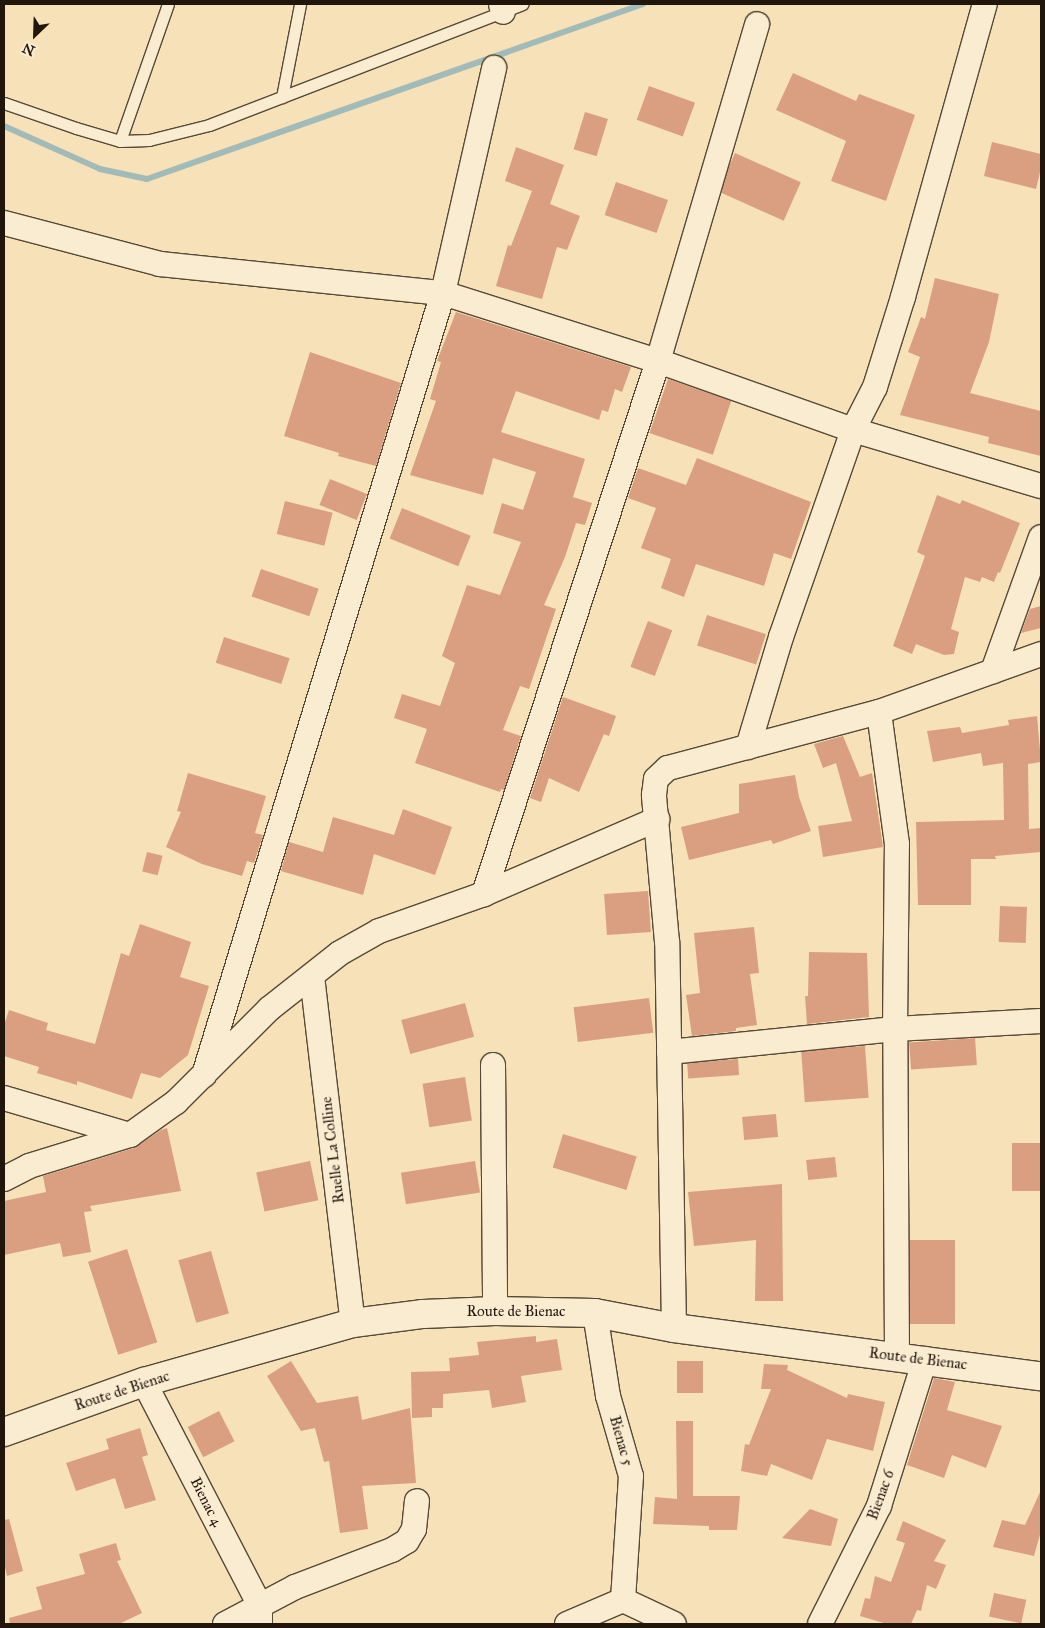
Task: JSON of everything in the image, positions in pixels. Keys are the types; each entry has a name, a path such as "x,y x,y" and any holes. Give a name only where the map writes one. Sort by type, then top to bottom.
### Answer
{"main road":[{"name":"Route de Bienac","path":"4,1432 144,1382 353,1324 423,1314 496,1311 595,1313 674,1328 925,1359 1041,1376"}],"street":[{"path":"748,747 781,637 853,430 875,387 985,4"},
{"path":"484,894 658,361 757,24"},
{"path":"204,1075 443,293 494,68"},
{"path":"4,223 160,264 443,293 658,361 853,430 1041,486"},
{"path":"993,671 1041,537"},
{"path":"674,1328 667,942 654,795 656,779 668,768 879,712 1041,654"},
{"path":"879,712 897,844 895,1029 897,1357"},
{"path":"4,1180 29,1166 130,1135 176,1102 269,1009 340,953 379,931 484,894 657,819"},
{"name":"Ruelle La Colline","path":"312,976 353,1324"},
{"path":"669,1052 895,1029 1041,1021"},
{"path":"492,1065 496,1311"},
{"path":"4,1098 130,1135"},
{"name":"Bienac 5","path":"595,1313 608,1396 631,1476 623,1600"},
{"name":"Bienac 6","path":"820,1624 879,1506 925,1359"},
{"name":"Bienac 4","path":"144,1382 260,1615"},
{"path":"225,1624 260,1615 295,1587 392,1550 407,1541 414,1529 417,1501"},
{"path":"567,1624 623,1600 674,1624"}],"lane":[{"path":"120,141 168,4"},
{"path":"282,97 300,4"},
{"path":"4,103 120,141 149,140 209,125 509,6"}],"building":[{"path":"793,73 856,101 859,94 915,115 886,201 831,181 846,141 776,110"},
{"path":"649,86 695,103 683,137 637,120"},
{"path":"585,112 608,119 597,156 574,149"},
{"path":"992,142 1041,154 1041,168 1036,189 984,176"},
{"path":"516,147 564,165 550,204 580,216 567,250 557,247 542,299 496,286 508,245 511,246 532,191 505,181"},
{"path":"735,153 801,182 784,221 718,191"},
{"path":"616,182 668,200 657,233 605,215"},
{"path":"935,278 999,294 989,342 970,393 1041,411 1041,456 988,443 989,437 900,415 920,357 908,352 921,317 925,319"},
{"path":"456,312 631,367 622,392 615,389 608,412 602,410 599,420 516,391 501,432 585,459 573,497 592,503 585,525 576,523 565,557 544,605 556,609 529,689 520,686 503,730 521,736 504,790 501,789 500,792 415,763 427,729 394,718 402,694 440,706 455,663 442,656 467,585 500,595 521,542 493,533 502,503 523,510 536,472 493,458 483,495 410,475 436,401 430,399 441,362 437,361"},
{"path":"310,352 401,383 376,466 338,456 339,453 284,436"},
{"path":"668,379 731,401 713,455 649,433"},
{"path":"697,458 811,502 791,559 774,553 764,586 696,564 684,597 661,588 671,559 641,548 656,508 628,498 638,468 686,485"},
{"path":"330,479 367,494 357,520 320,505"},
{"path":"937,495 960,504 962,500 1020,523 1000,573 998,572 994,582 982,577 980,582 965,577 951,629 959,632 954,654 944,655 916,644 912,654 893,646 925,556 917,552"},
{"path":"285,501 333,513 324,546 277,534"},
{"path":"402,508 471,536 458,566 390,539"},
{"path":"261,569 319,589 309,616 252,596"},
{"path":"1041,606 1041,628 1021,633 1030,609"},
{"path":"707,615 766,634 756,665 697,645"},
{"path":"648,621 672,630 655,676 630,667"},
{"path":"224,637 290,658 281,684 216,663"},
{"path":"563,697 616,716 609,736 604,734 579,792 549,778 541,802 530,798"},
{"path":"1037,716 1041,762 1028,764 1029,829 1041,828 1041,852 995,856 996,859 971,859 971,905 918,905 916,822 1004,820 1003,763 983,766 981,753 933,762 927,731 960,727 962,733 1009,725 1008,720"},
{"path":"843,736 860,777 872,773 883,847 823,857 818,826 852,821 836,763 823,768 814,744"},
{"path":"188,773 266,796 255,833 263,835 254,863 247,861 242,876 202,864 166,847 181,812 177,811"},
{"path":"795,775 799,797 811,831 773,844 771,840 689,860 681,827 739,813 739,784"},
{"path":"403,809 452,827 435,875 374,854 363,895 281,871 289,842 323,852 333,817 394,835"},
{"path":"147,852 163,856 158,875 142,871"},
{"path":"648,891 651,932 607,935 604,894"},
{"path":"1000,906 1027,907 1026,943 999,942"},
{"path":"140,924 191,942 180,977 209,986 188,1055 160,1078 141,1073 132,1099 77,1081 77,1085 37,1073 39,1067 4,1056 4,1025 9,1010 48,1023 46,1030 95,1044 121,953 129,956"},
{"path":"754,927 759,973 750,974 757,1025 736,1028 736,1031 692,1036 686,995 700,993 694,933"},
{"path":"809,952 867,953 869,1017 807,1024 805,996 808,996"},
{"path":"649,998 653,1033 578,1042 574,1007"},
{"path":"465,1003 474,1037 410,1054 401,1020"},
{"path":"975,1038 977,1065 911,1070 909,1043"},
{"path":"865,1046 869,1098 805,1102 801,1050"},
{"path":"738,1059 739,1075 688,1079 687,1063"},
{"path":"465,1077 472,1120 429,1127 423,1084"},
{"path":"776,1114 778,1137 744,1140 742,1117"},
{"path":"167,1128 181,1191 90,1206 92,1211 84,1212 91,1252 63,1257 60,1243 4,1255 4,1201 46,1192 43,1176 134,1148"},
{"path":"563,1134 637,1157 626,1190 553,1167"},
{"path":"1012,1143 1041,1143 1041,1191 1012,1191"},
{"path":"835,1157 837,1177 808,1180 806,1160"},
{"path":"310,1161 318,1200 265,1212 256,1172"},
{"path":"475,1161 480,1193 406,1204 401,1173"},
{"path":"782,1184 783,1301 755,1301 756,1240 694,1246 688,1192"},
{"path":"910,1240 955,1240 955,1324 910,1324"},
{"path":"127,1249 157,1342 118,1355 88,1262"},
{"path":"211,1251 229,1313 196,1323 178,1260"},
{"path":"536,1336 536,1342 557,1339 562,1370 521,1376 526,1402 492,1408 489,1390 443,1394 443,1408 432,1408 432,1417 412,1418 411,1372 450,1371 449,1358 479,1355 477,1342"},
{"path":"291,1361 317,1403 358,1396 362,1420 410,1408 416,1483 362,1486 368,1529 340,1533 329,1461 324,1462 315,1428 301,1431 267,1376"},
{"path":"677,1361 703,1361 703,1393 677,1393"},
{"path":"764,1364 788,1365 787,1370 847,1398 848,1394 885,1402 873,1451 827,1439 812,1480 771,1464 767,1476 741,1471 745,1444 749,1445 771,1389 761,1389"},
{"path":"934,1378 955,1382 947,1410 1002,1426 986,1468 952,1455 944,1478 907,1465"},
{"path":"219,1411 234,1441 203,1457 188,1427"},
{"path":"676,1421 693,1421 693,1496 740,1496 737,1530 709,1530 709,1526 653,1524 655,1497 677,1499"},
{"path":"140,1428 148,1455 142,1457 156,1500 125,1509 115,1478 76,1491 66,1463 109,1449 106,1439"},
{"path":"1041,1490 1041,1531 1034,1556 993,1547 1002,1520 1025,1525"},
{"path":"810,1509 838,1519 831,1546 782,1538"},
{"path":"9,1519 23,1571 7,1576 4,1563 4,1520"},
{"path":"903,1521 946,1540 934,1561 946,1565 936,1589 927,1585 921,1611 917,1610 911,1624 887,1624 860,1616 865,1598 870,1599 875,1576 891,1582 905,1543 896,1540"},
{"path":"116,1543 121,1560 117,1561 142,1613 119,1624 10,1624 9,1618 42,1609 36,1587 85,1574 79,1554"},
{"path":"994,1593 1026,1600 1021,1623 989,1616"}],"waterway":[{"path":"4,126 100,169 147,179 643,4"}]}
